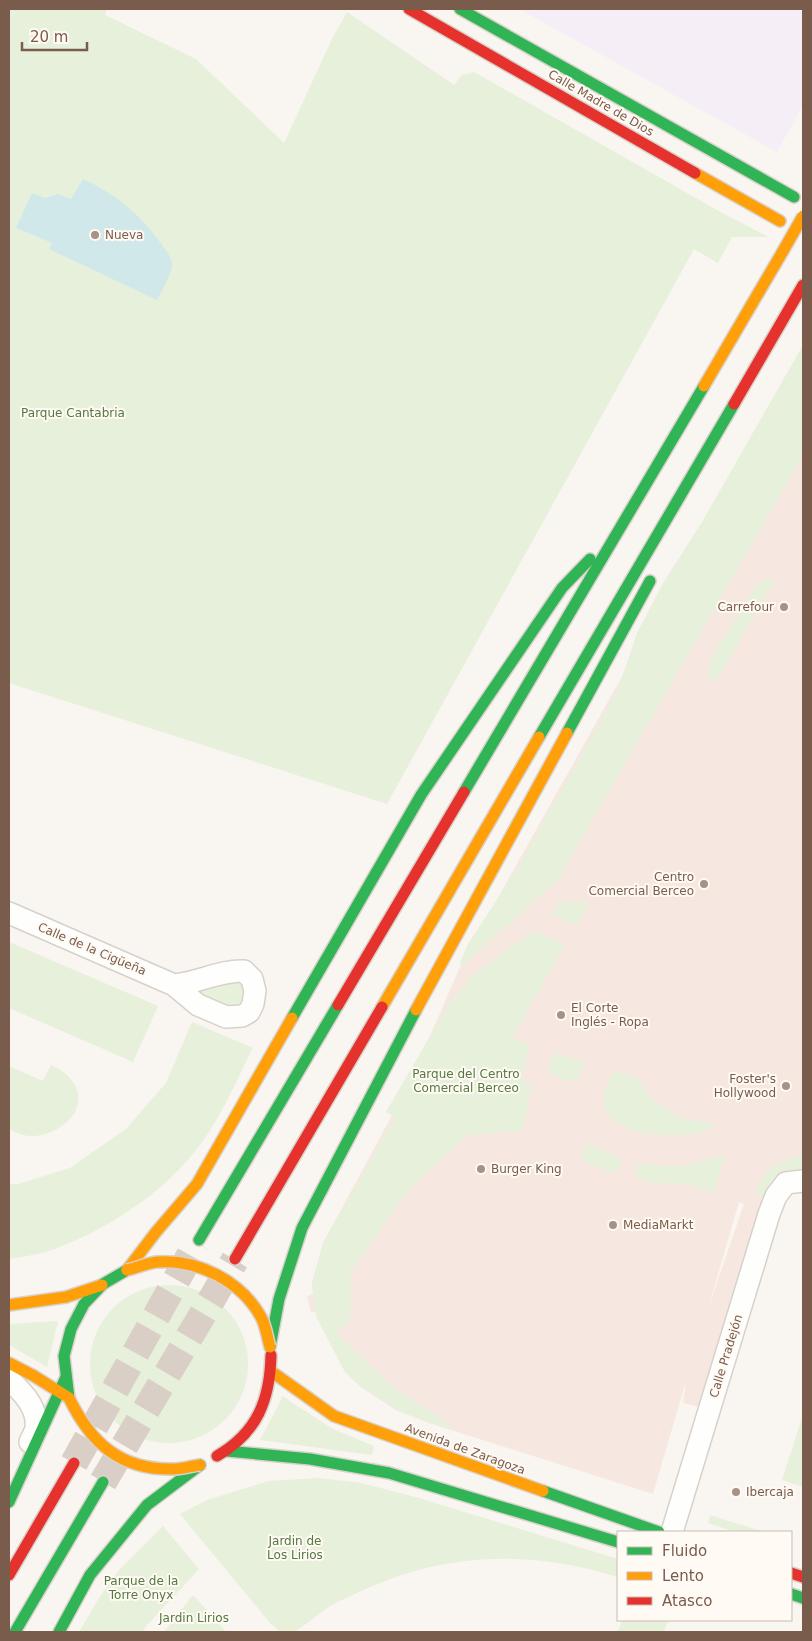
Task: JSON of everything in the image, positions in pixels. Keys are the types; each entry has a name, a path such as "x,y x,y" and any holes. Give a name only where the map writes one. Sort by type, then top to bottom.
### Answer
{"main road":[{"name":"Calle Madre de Dios","path":"409,9 780,221"},
{"name":"Calle Madre de Dios","path":"460,9 794,197"},
{"path":"199,1240 583,592 803,216"},
{"path":"235,1259 803,285"},
{"path":"723,446 771,340"},
{"path":"127,1270 197,1184 421,795 562,588 619,529"},
{"path":"270,1347 279,1299 302,1228 413,1016 657,568"},
{"path":"9,1305 66,1297 103,1284 127,1270 157,1262 188,1264 217,1274 242,1293 260,1318 270,1347 272,1372 265,1403 250,1430 227,1452 200,1464 173,1469 146,1467 120,1458 98,1443 80,1422 64,1395 9,1363"},
{"path":"12,1496 64,1395 66,1377 64,1356 71,1329 84,1304 103,1284"},
{"name":"Avenida de Zaragoza","path":"272,1372 334,1416 656,1531"},
{"path":"227,1452 310,1459 389,1473 617,1542"},
{"path":"9,1574 74,1463"},
{"path":"59,1632 90,1575 147,1506 200,1464"},
{"path":"15,1632 103,1482"}],"street":[{"name":"Calle de la Cigüeña","path":"9,913 174,985"},
{"name":"Calle Pradejón","path":"672,1531 769,1214 776,1196 794,1182"},
{"path":"9,1380 20,1389 34,1410 36,1427 12,1496"}],"shaded area":[{"path":"519,9 803,9 803,105 777,152"},
{"name":"Centro Comercial Berceo","path":"803,354 803,1181 786,1183 709,1409 683,1403 686,1381 653,1494 429,1423 396,1410 361,1387 345,1372 316,1316 316,1311 311,1313 307,1297 313,1293 312,1283 323,1243 409,1084 463,960","holes":["739,1202 744,1204 710,1303"]}],"green space":[{"name":"Parque Cantabria","path":"9,9 107,9 105,15 196,59 284,143 332,39 347,12 454,85 462,75 474,72 724,214 769,237 732,237 718,263 694,249 387,804 9,683"},
{"path":"803,345 803,455 558,880 462,966 460,962 468,944 517,869 617,692 637,633 663,583 702,522"},
{"path":"770,578 775,580 716,682 710,679 707,675 710,660 757,584 764,579"},
{"path":"562,901 590,902 577,925 550,914"},
{"name":"Parque del Centro Comercial Berceo","path":"533,931 565,944 512,1039 530,1045 521,1078 532,1086 522,1131 468,1135 412,1186 351,1271 350,1322 335,1332 393,1387 451,1425 449,1429 396,1410 361,1387 345,1372 316,1316 312,1283 323,1243 395,1117 386,1112 448,1005 471,977"},
{"path":"9,942 158,1006 133,1062 9,1008"},
{"path":"225,981 236,981 242,984 243,993 240,1003 223,1004 196,992"},
{"path":"192,1022 253,1048 223,1108 202,1142 188,1160 153,1193 111,1222 90,1234 46,1252 9,1259 9,1184 18,1184 70,1168 126,1129 166,1083"},
{"path":"556,1053 586,1062 577,1080 561,1078 551,1072 548,1068 551,1059"},
{"path":"51,1065 68,1076 78,1092 78,1103 74,1113 67,1122 46,1134 23,1135 9,1129 9,1066 43,1081"},
{"path":"613,1071 637,1078 653,1100 680,1118 718,1124 705,1131 682,1135 652,1134 624,1127 613,1120 607,1112 604,1102 605,1091"},
{"path":"588,1141 598,1149 622,1159 616,1173 599,1168 581,1159"},
{"path":"725,1155 714,1193 688,1184 654,1183 636,1179 638,1163 681,1166"},
{"path":"803,1156 803,1170 780,1178 763,1196 755,1194 758,1185 767,1172 779,1164"},
{"path":"161,1285 177,1285 192,1288 206,1294 225,1308 235,1320 245,1341 248,1364 245,1387 235,1408 225,1420 213,1430 192,1440 177,1443 161,1443 146,1440 125,1430 103,1408 93,1387 90,1372 90,1356 93,1341 103,1320 125,1298 146,1288"},
{"path":"58,1321 47,1367 9,1345 9,1324"},
{"path":"282,1396 333,1429 374,1446 372,1455 260,1440"},
{"path":"803,1415 803,1487 782,1480"},
{"name":"Jardin de Los Lirios","path":"319,1478 361,1483 419,1498 617,1559 617,1577 550,1562 516,1559 484,1559 451,1563 418,1570 386,1581 332,1605 295,1631 280,1632 270,1623 180,1514 207,1500 269,1481"},
{"path":"710,1515 761,1531 733,1531 708,1523"},
{"name":"Parque de la Torre Onyx","path":"163,1526 199,1569 142,1632 79,1632 101,1595 119,1570"},
{"name":"Jardin Lirios","path":"193,1595 226,1632 164,1632"},
{"path":"622,1621 668,1621 664,1632 618,1632"}],"water":[{"name":"Nueva","path":"83,179 106,191 127,206 154,234 168,254 172,262 172,268 157,300 49,249 52,243 16,228 32,193 45,198 58,194 71,199"}],"tunnel":[{"path":"74,1463 197,1243"},
{"path":"103,1482 235,1260"}],"traffic: fast":[{"path":"460,9 794,197"},
{"path":"464,792 704,386"},
{"path":"539,737 734,404"},
{"path":"292,1018 421,795 562,588 590,559"},
{"path":"567,733 650,581"},
{"path":"199,1240 338,1005"},
{"path":"270,1347 279,1299 302,1228 416,1010"},
{"path":"69,1398 64,1356 71,1329 84,1304 103,1284 127,1270"},
{"path":"9,1502 66,1377"},
{"path":"227,1451 310,1459 389,1473 617,1542"},
{"path":"59,1632 90,1575 147,1505 200,1465"},
{"path":"15,1632 103,1482"},
{"path":"543,1491 656,1531"},
{"path":"792,1594 803,1598"}],"traffic: slow":[{"path":"695,173 780,221"},
{"path":"783,251 803,216"},
{"path":"704,386 783,251"},
{"path":"416,1010 567,733"},
{"path":"382,1007 539,737"},
{"path":"127,1270 197,1184 292,1018"},
{"path":"127,1270 157,1262 172,1262 188,1264 217,1275 230,1283 252,1304 263,1320 270,1347"},
{"path":"9,1305 66,1297 102,1285"},
{"path":"9,1363 69,1398"},
{"path":"272,1372 334,1416 543,1491"},
{"path":"69,1398 87,1428 98,1441 109,1451 123,1459 137,1465 154,1468 176,1469 200,1465"}],"traffic: jam":[{"path":"409,9 695,173"},
{"path":"734,404 803,285"},
{"path":"338,1005 464,792"},
{"path":"235,1259 382,1007"},
{"path":"217,1456 242,1437 259,1414 268,1387 271,1355"},
{"path":"9,1575 74,1463"},
{"path":"792,1573 803,1577"}],"place":[{"name":"Nueva","path":"95,235"},
{"name":"Carrefour","path":"784,607"},
{"name":"Centro Comercial Berceo","path":"704,884"},
{"name":"El Corte Inglés - Ropa","path":"561,1015"},
{"name":"Foster's Hollywood","path":"786,1086"},
{"name":"Burger King","path":"481,1169"},
{"name":"MediaMarkt","path":"613,1225"},
{"name":"Ibercaja","path":"736,1492"}]}
